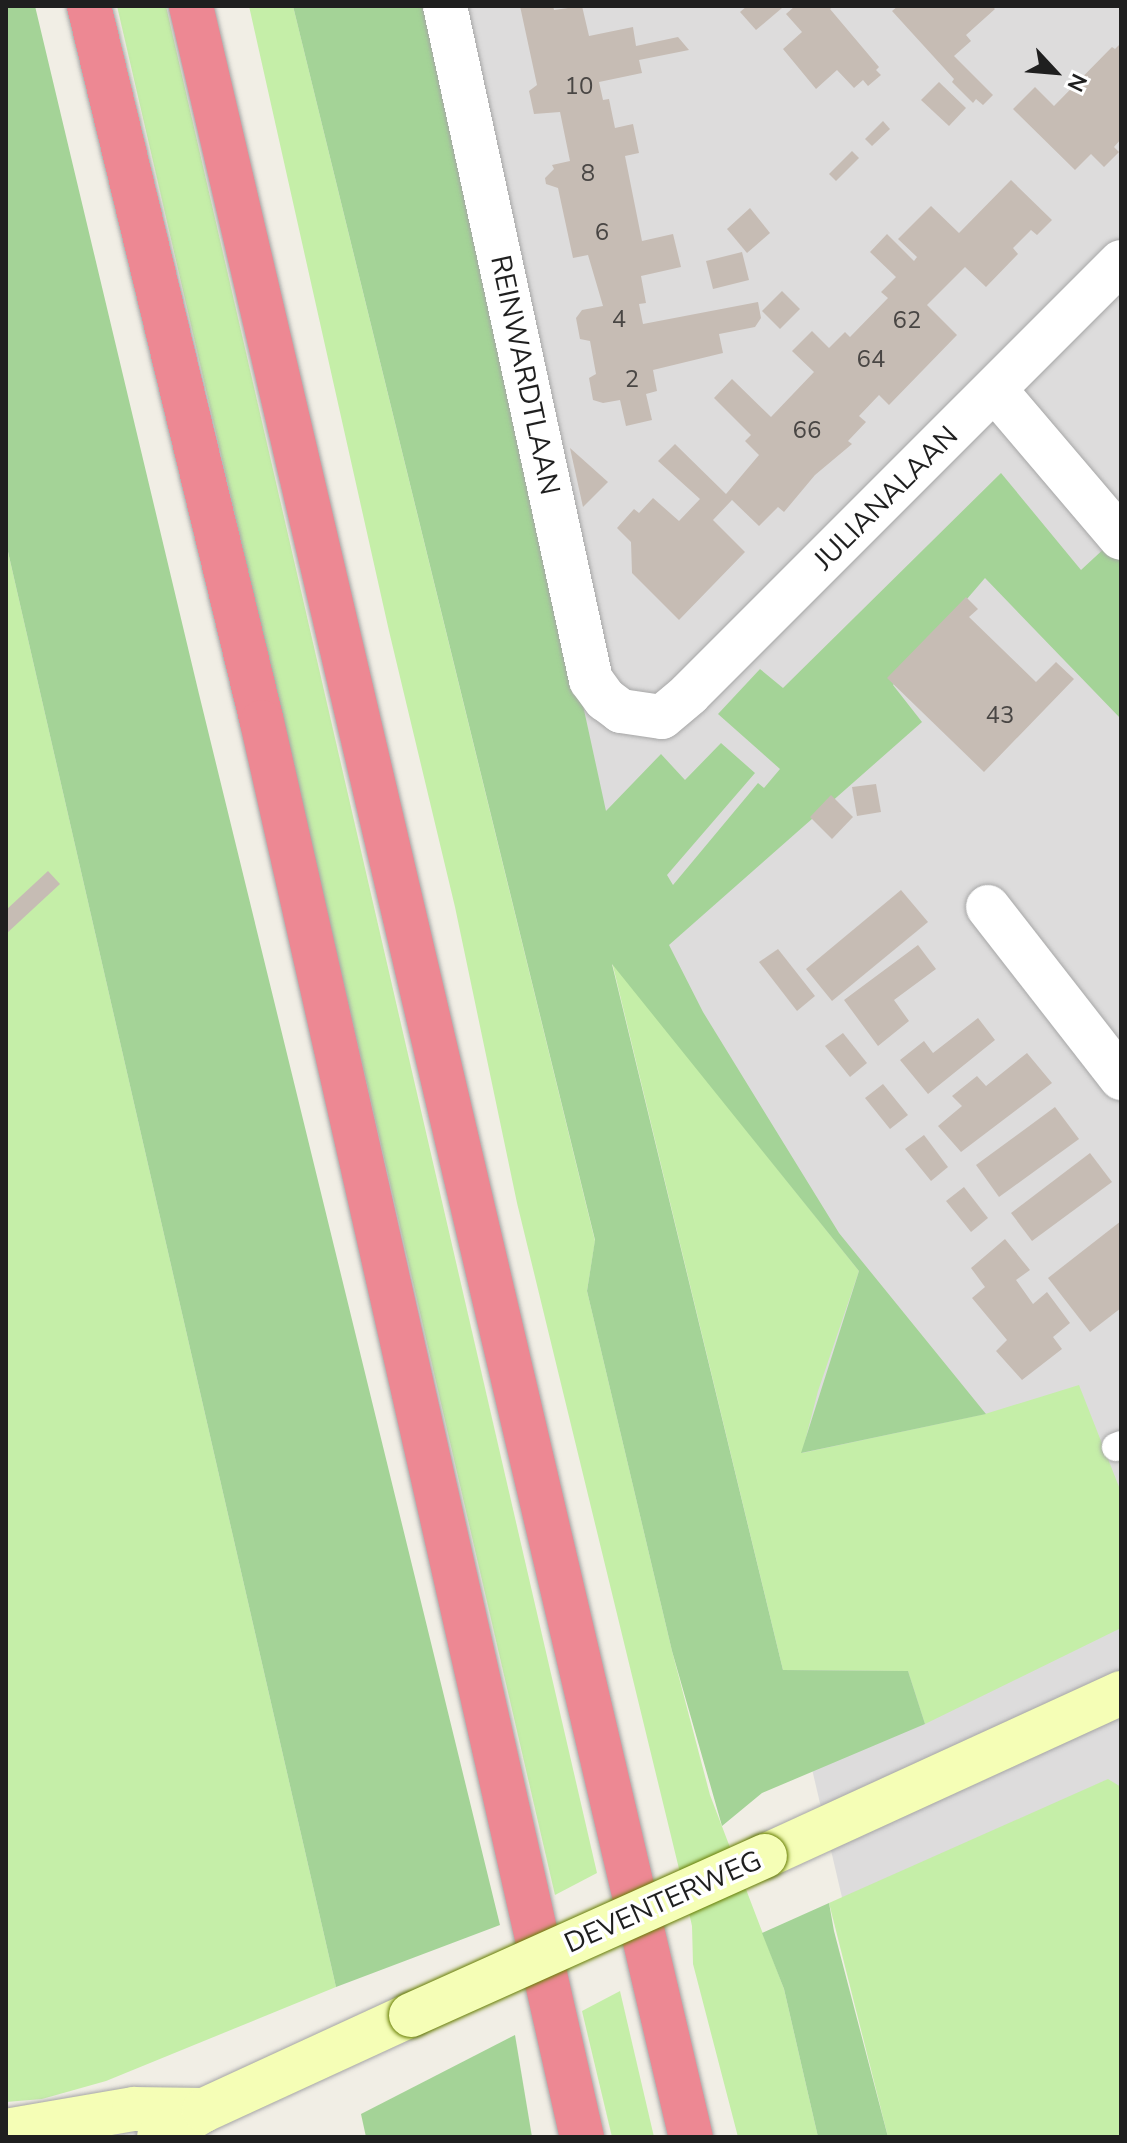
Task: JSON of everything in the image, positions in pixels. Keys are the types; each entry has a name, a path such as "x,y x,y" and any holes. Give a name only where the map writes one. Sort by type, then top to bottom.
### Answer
{"highway":[{"path":"89,6 262,722 582,2137"},
{"path":"191,6 691,2137"}],"main road":[{"name":"DEVENTERWEG","path":"159,2137 204,2110 1121,1693"},
{"name":"DEVENTERWEG","path":"6,2131 134,2109 204,2110"}],"street":[{"name":"REINWARDTLAAN","path":"445,6 591,680 605,699 621,711 642,717"},
{"name":"JULIANALAAN","path":"642,717 662,717 689,694 1121,262"},
{"path":"995,390 1121,538"},
{"path":"988,907 1121,1078"}],"shaded area":[{"path":"400,6 1121,6 1121,2137 898,2137"}],"green space":[{"path":"6,6 35,6 199,694 500,1925 336,1987 6,543"},
{"path":"117,6 166,6 597,1873 555,1895"},
{"path":"249,6 293,6 595,1241 587,1291 672,1651 710,1795 784,1989 818,2137 738,2137 693,1964 692,1926 681,1877 517,1203 455,907 389,631"},
{"path":"293,6 431,6 606,811 661,754 685,780 721,743 755,773 667,875 673,885 758,783 764,788 780,769 718,714 760,669 783,688 1001,473 1081,570 1108,545 1121,561 1121,719 985,578 893,685 922,722 669,945 703,1012 839,1233 986,1414 801,1453 859,1271 612,964 783,1670 908,1671 925,1724 762,1793 722,1826 672,1651 587,1291 595,1240"},
{"path":"6,543 336,1987 106,2081 42,2099 6,2102"},
{"path":"612,962 859,1271 818,1391 802,1453 985,1414 1079,1385 1121,1492 1121,1628 925,1724 908,1671 783,1670"},
{"path":"1108,1779 1121,1787 1121,2137 888,2137 829,1903"},
{"path":"829,1903 888,2137 818,2137 784,1989 762,1933"},
{"path":"620,1991 654,2137 612,2137 582,2011"},
{"path":"515,2035 532,2137 366,2137 361,2114"}],"building":[{"path":"520,6 553,6 554,10 582,6 589,36 633,27 636,46 678,37 689,50 639,60 642,73 599,82 603,100 609,99 615,128 633,124 639,153 625,156 642,241 673,234 681,267 641,276 646,303 639,304 643,324 758,302 761,318 755,327 719,334 723,353 653,370 657,391 646,394 652,420 626,426 620,400 603,403 593,400 589,378 596,374 590,341 580,339 576,318 582,310 603,306 588,255 573,258 558,188 546,184 545,178 554,169 552,165 570,161 560,112 534,114 529,91 537,85"},
{"path":"747,6 782,8 756,30 740,12"},
{"path":"795,6 834,6 830,9 879,67 876,70 881,75 868,86 863,80 854,88 837,70 816,89 783,49 802,32 786,14"},
{"path":"898,6 992,6 995,9 966,35 971,41 954,56 993,95 983,105 976,99 973,103 952,82 954,79 892,11"},
{"path":"1121,43 1121,139 1114,147 1119,152 1104,167 1091,154 1075,170 1013,109 1035,87 1054,106 1112,47 1115,49"},
{"path":"939,82 966,108 949,126 921,100"},
{"path":"883,121 890,129 872,146 865,139"},
{"path":"852,151 859,158 836,181 829,174"},
{"path":"1011,180 1052,220 1037,235 1031,230 1013,248 1018,254 986,287 965,267 927,305 957,335 889,405 879,395 859,416 866,422 848,441 852,444 815,475 784,512 778,507 759,526 732,500 713,520 745,552 679,620 632,573 631,542 617,528 634,509 639,513 653,498 679,521 700,499 658,461 675,444 726,494 759,455 745,441 751,435 714,398 732,379 771,417 814,372 792,351 812,331 829,348 845,332 850,337 888,298 881,292 896,277 870,252 887,234 914,261 917,257 898,239 931,206 959,233"},
{"path":"750,208 770,233 747,253 727,229"},
{"path":"742,252 749,280 713,289 706,261"},
{"path":"782,291 800,309 780,329 762,311"},
{"path":"570,448 608,482 583,507"},
{"path":"966,597 978,609 969,617 1036,682 1056,662 1074,679 984,772 887,678"},
{"path":"876,784 881,812 857,816 852,787"},
{"path":"831,795 853,817 832,839 810,817"},
{"path":"48,871 60,884 6,934 6,910"},
{"path":"901,890 928,922 832,1001 806,969"},
{"path":"918,945 936,969 894,1000 909,1021 878,1046 844,1000"},
{"path":"778,949 815,996 797,1011 759,962"},
{"path":"978,1018 995,1040 928,1094 900,1060 924,1041 933,1053"},
{"path":"843,1033 867,1063 850,1077 825,1046"},
{"path":"1027,1053 1052,1083 961,1152 938,1126 962,1106 952,1096 977,1076 986,1086"},
{"path":"883,1084 908,1115 890,1129 865,1098"},
{"path":"1055,1107 1079,1139 999,1197 976,1165"},
{"path":"924,1135 948,1167 931,1181 905,1149"},
{"path":"1090,1153 1112,1182 1032,1241 1011,1213"},
{"path":"964,1187 988,1218 971,1232 946,1201"},
{"path":"1121,1221 1121,1308 1090,1332 1048,1278"},
{"path":"1005,1239 1030,1270 1016,1280 1033,1304 1047,1292 1070,1323 1053,1337 1062,1349 1022,1380 996,1351 1007,1340 972,1298 985,1287 971,1268"}]}
